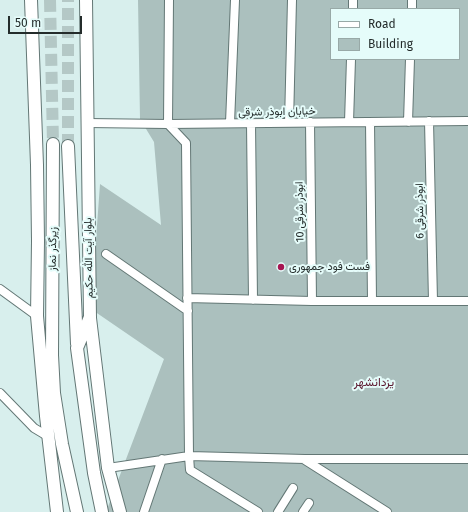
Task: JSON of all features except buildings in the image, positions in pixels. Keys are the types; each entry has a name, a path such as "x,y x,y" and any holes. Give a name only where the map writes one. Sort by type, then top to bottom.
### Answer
{"main road":[{"path":"41,0 31,5 38,241 37,316 57,511"},
{"path":"76,0 86,6"},
{"name":"بلوار آیت الله حکیم","path":"77,348 90,317 86,6"},
{"name":"زیرگذر نماز","path":"53,144 52,355 54,393 62,444"},
{"name":"زیرگذر نماز","path":"68,146 77,348"},
{"path":"90,317 108,468 120,512"},
{"path":"77,348 94,473 102,512"},
{"path":"57,511 62,444"},
{"path":"62,444 77,512"}],"street":[{"path":"169,0 168,124 186,143 190,470 258,512"},
{"path":"230,123 235,0"},
{"path":"289,123 292,0"},
{"path":"349,122 351,60"},
{"path":"408,122 410,60"},
{"name":"ابوذر شرقی 6","path":"429,121 433,301"},
{"name":"خیابان ابوذر شرقی","path":"87,123 168,124 468,121"},
{"name":"ابوذر شرقی 10","path":"310,122 312,301"},
{"path":"370,122 372,300"},
{"path":"251,123 253,300"},
{"path":"106,254 188,311"},
{"path":"0,289 37,316"},
{"path":"187,298 312,301 468,301"},
{"path":"0,393 34,428 49,437"},
{"path":"108,468 189,456 305,459 468,459"},
{"path":"144,512 162,459"},
{"path":"305,459 387,512"},
{"path":"278,512 293,488"},
{"path":"303,512 309,503"}],"tunnel":[{"path":"50,0 53,144"},
{"path":"68,0 68,146"}],"place":[{"name":"فست فود جمهوری","path":"281,267"}],"district":[{"name":"یزدانشهر","path":"374,383"}]}
